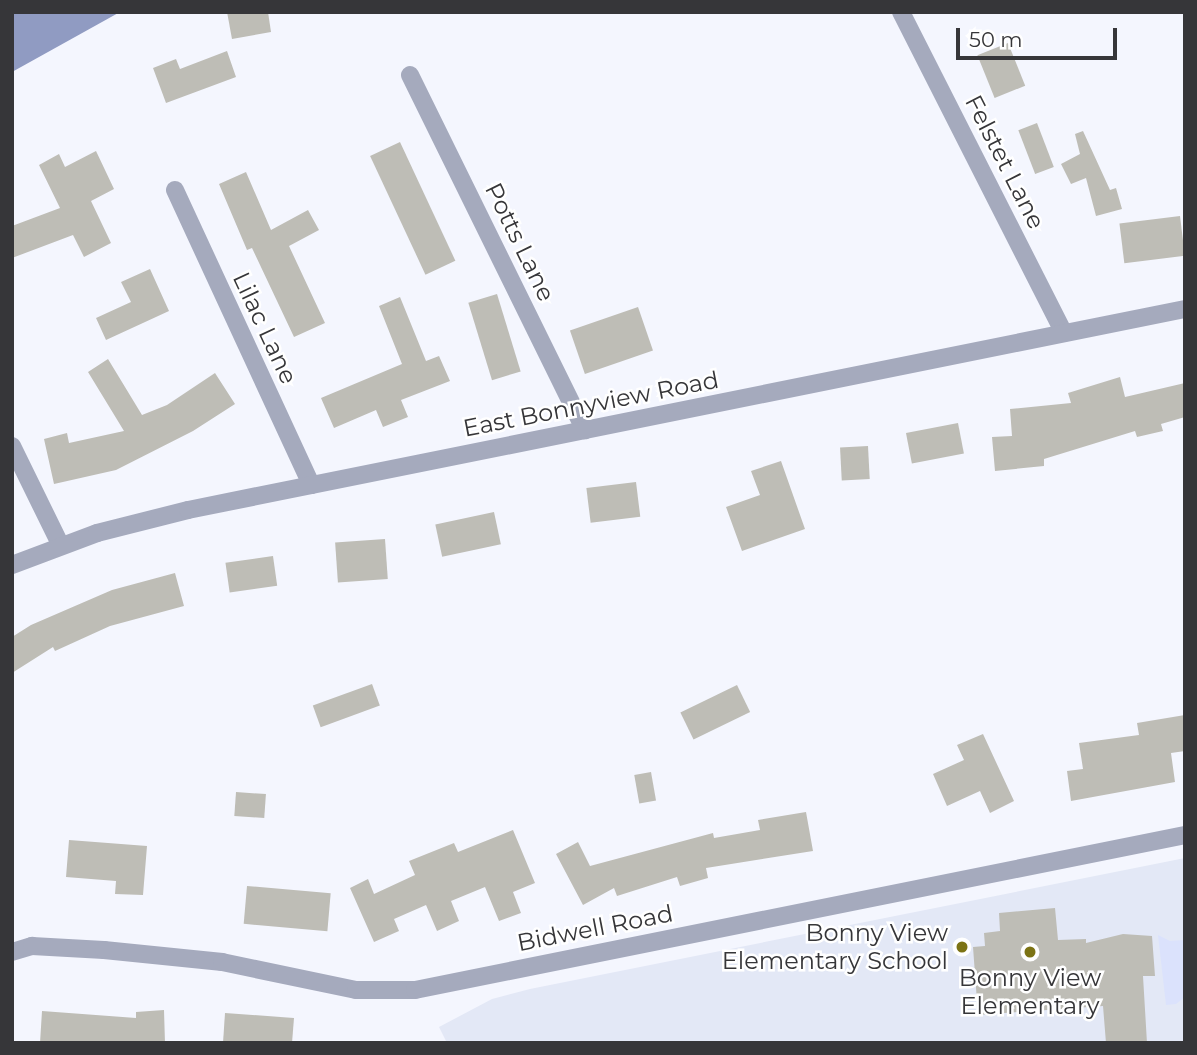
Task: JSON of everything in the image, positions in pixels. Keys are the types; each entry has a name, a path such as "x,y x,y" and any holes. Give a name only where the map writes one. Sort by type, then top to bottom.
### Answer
{"street":[{"name":"Felstet Lane","path":"901,12 1064,334"},
{"name":"Potts Lane","path":"410,75 585,430"},
{"name":"Lilac Lane","path":"174,190 310,485"},
{"name":"East Bonnyview Road","path":"12,565 60,544 148,519 1185,309"},
{"path":"12,446 60,544"},
{"name":"Bidwell Road","path":"12,952 32,946 104,950 222,962 356,990 415,990 1185,835"}],"shaded area":[{"path":"12,12 120,12 12,72"},
{"name":"Bonny View Elementary School","path":"1185,858 1185,1043 447,1043 439,1027 492,999 530,989"},
{"path":"1158,935 1170,941 1185,940 1185,997 1176,1004 1166,1005"}],"building":[{"path":"227,12 268,12 271,32 232,39"},
{"path":"1008,43 1025,86 995,98 977,55"},
{"path":"227,51 236,77 166,103 153,68 176,59 180,69"},
{"path":"1037,123 1054,167 1035,174 1018,130"},
{"path":"1083,131 1110,190 1116,188 1122,209 1096,216 1086,178 1071,184 1061,164 1080,154 1075,134"},
{"path":"400,142 455,261 425,275 370,156"},
{"path":"96,151 114,189 91,201 111,243 84,257 73,235 12,258 12,226 60,208 39,165 59,154 65,167"},
{"path":"246,172 271,230 308,210 319,230 289,246 325,323 294,337 252,248 247,250 219,184"},
{"path":"1180,216 1185,256 1124,263 1119,223"},
{"path":"150,269 169,311 106,340 96,318 131,302 121,282"},
{"path":"497,294 521,371 492,380 468,303"},
{"path":"400,297 426,361 439,356 450,381 401,400 408,417 383,427 376,410 334,428 321,398 402,364 379,306"},
{"path":"638,307 653,350 585,374 570,330"},
{"path":"108,359 142,415 167,405 215,373 235,404 193,431 116,470 54,484 44,439 67,433 69,443 124,431 88,372"},
{"path":"1120,377 1125,397 1185,383 1185,417 1161,424 1163,431 1137,437 1135,431 1044,459 1044,466 995,471 992,437 1012,436 1010,409 1071,403 1068,393"},
{"path":"958,423 964,453 912,464 906,433"},
{"path":"868,446 870,479 842,480 840,447"},
{"path":"781,461 805,529 742,551 726,507 760,495 751,471"},
{"path":"636,482 640,517 591,523 586,488"},
{"path":"494,512 501,544 442,557 435,524"},
{"path":"385,539 388,579 338,582 335,542"},
{"path":"273,556 277,586 230,592 225,563"},
{"path":"175,573 184,606 110,626 55,651 53,647 12,673 12,637 31,625 112,590"},
{"path":"372,684 380,706 321,727 313,706"},
{"path":"737,685 750,712 694,740 680,713"},
{"path":"1185,715 1185,751 1171,753 1175,782 1071,801 1067,771 1083,769 1079,743 1139,735 1137,723"},
{"path":"983,734 1014,801 990,813 980,791 947,806 933,774 964,760 957,745"},
{"path":"651,772 656,801 639,804 634,775"},
{"path":"236,792 266,794 264,818 234,816"},
{"path":"806,812 813,851 706,868 708,878 680,886 677,877 617,896 614,888 583,905 556,854 578,842 590,866 713,833 714,838 760,830 758,820"},
{"path":"513,830 535,883 513,892 521,913 499,921 485,887 451,901 459,921 437,931 426,905 394,919 399,931 374,942 350,888 368,879 374,894 415,875 409,861 454,843 458,852"},
{"path":"69,840 147,846 143,895 115,894 116,881 66,877"},
{"path":"247,886 331,893 327,931 244,924"},
{"path":"1055,908 1058,940 1086,939 1086,943 1123,934 1152,936 1155,976 1143,976 1147,1043 1106,1043 1103,1006 978,1015 973,947 985,946 984,933 1000,931 999,913"},
{"path":"164,1010 165,1043 40,1043 42,1011 136,1018 136,1012"},
{"path":"225,1013 294,1018 292,1043 223,1043"}],"place":[{"name":"Bonny View Elementary School","path":"962,947"},
{"name":"Bonny View Elementary","path":"1030,952"}]}
